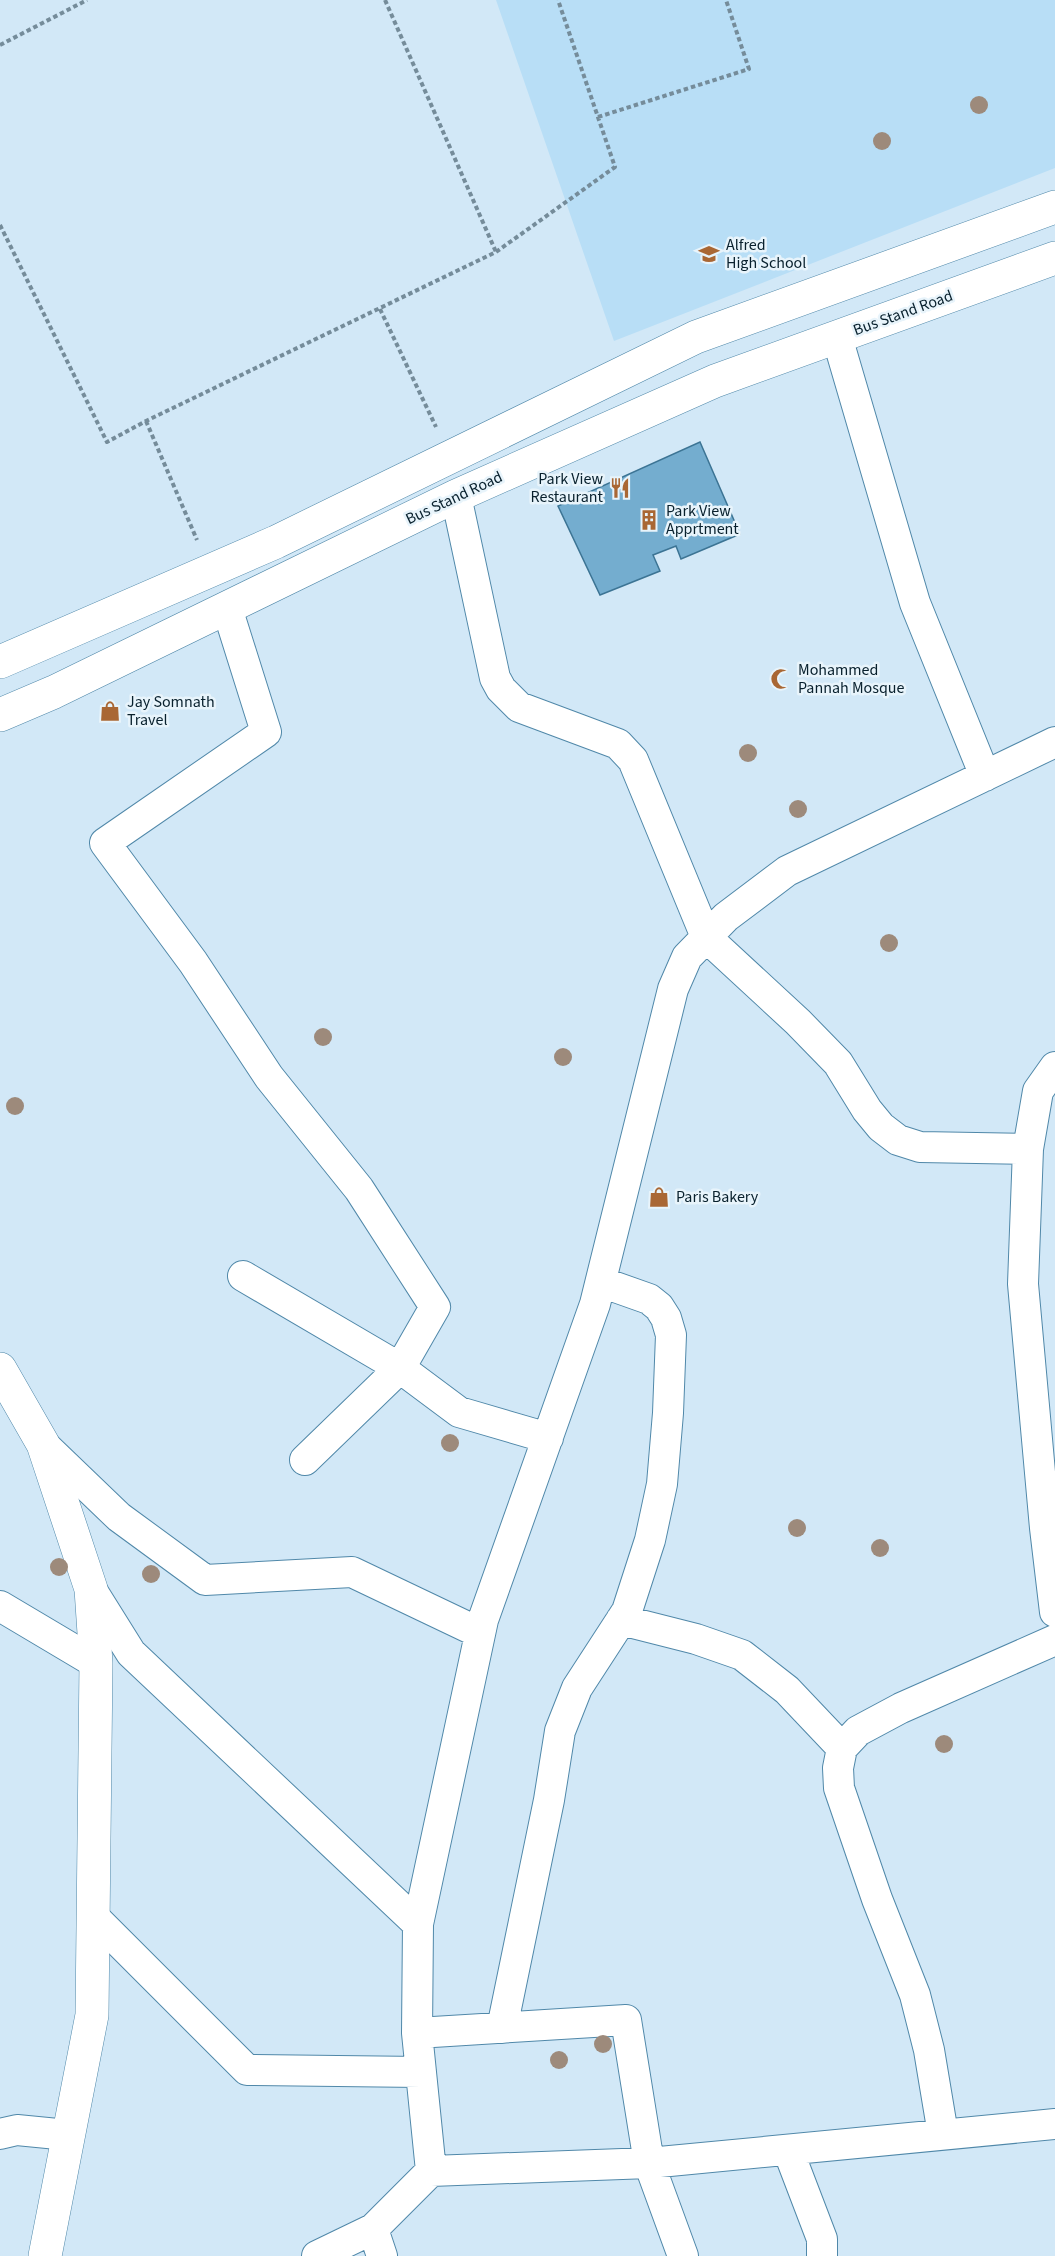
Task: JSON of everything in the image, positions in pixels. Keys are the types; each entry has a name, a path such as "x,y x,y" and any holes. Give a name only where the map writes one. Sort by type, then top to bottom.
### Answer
{"main road":[{"path":"0,662 276,542 696,337 1055,207"},
{"name":"Bus Stand Road","path":"0,715 54,692 456,496 715,381 1055,258"},
{"path":"0,1369 43,1444 91,1589 96,1663 92,2015 45,2256"}],"street":[{"path":"837,337 915,603 985,776"},
{"path":"456,496 495,678 501,689 519,707 618,744 633,760 706,937 798,1022 838,1063 867,1110 881,1127 898,1140 920,1147 1028,1149"},
{"path":"227,608 266,732 105,843 193,962 269,1077 359,1190 435,1307 400,1368 305,1460"},
{"path":"317,2256 378,2243 431,2171 417,2033 418,1924 480,1633 596,1304 672,989 687,957 726,917 787,871 1055,742"},
{"path":"1055,1067 1038,1091 1028,1149 1023,1284 1043,1516 1055,1612"},
{"path":"243,1276 400,1368 459,1412 548,1438"},
{"path":"502,2028 549,1800 560,1731 578,1688 627,1611 650,1540 662,1484 671,1335 666,1318 659,1307 649,1299 601,1282"},
{"path":"43,1444 119,1517 205,1580 352,1572 480,1633"},
{"path":"91,1589 131,1653 418,1924"},
{"path":"0,1606 96,1663"},
{"path":"621,1620 696,1639 742,1655 787,1690 842,1748"},
{"path":"943,2134 929,2050 915,1995 877,1899 839,1788 838,1768 842,1748 858,1731 901,1708 1055,1640"},
{"path":"93,1916 247,2070 421,2072"},
{"path":"417,2033 626,2020 649,2163 683,2256"},
{"path":"431,2171 649,2163 1055,2124"},
{"path":"0,2134 18,2130 68,2135"},
{"path":"788,2150 822,2240 822,2256"}],"path":[{"path":"0,45 87,0"},
{"path":"385,0 496,252"},
{"path":"0,225 107,442 496,252 615,167 558,0"},
{"path":"598,117 749,69 726,0"},
{"path":"380,309 450,457"},
{"path":"146,421 210,571"}],"shaded area":[{"name":"Alfred High School","path":"496,0 1055,0 1055,168 614,341"}],"building":[{"name":"Park View Apprtment","path":"700,442 740,534 681,559 676,546 653,555 660,571 600,595 558,506"}],"place":[{"name":"Alfred High School","path":"709,254"},
{"name":"Park View Restaurant","path":"620,488"},
{"name":"Park View Apprtment","path":"649,520"},
{"name":"Mohammed Pannah Mosque","path":"781,679"},
{"name":"Jay Somnath Travel","path":"110,711"},
{"name":"Paris Bakery","path":"659,1197"}]}
